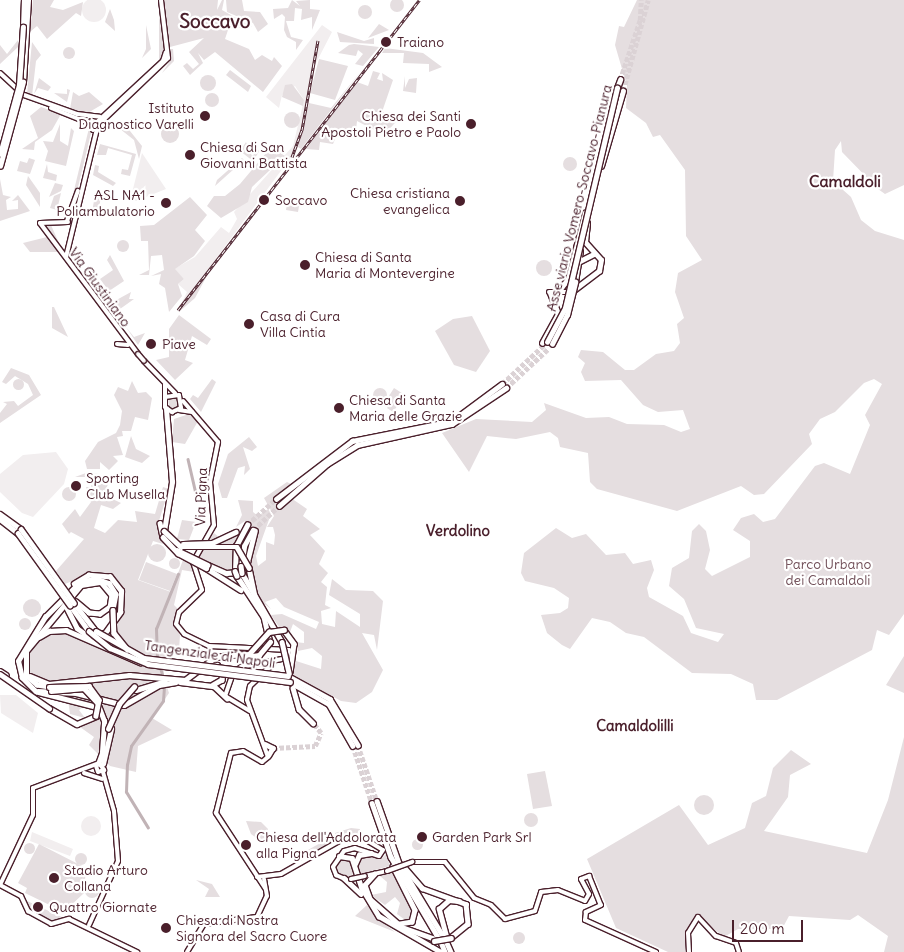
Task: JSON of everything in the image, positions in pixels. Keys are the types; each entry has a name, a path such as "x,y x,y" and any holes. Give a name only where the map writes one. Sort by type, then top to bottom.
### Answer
{"highway":[{"path":"0,166 18,110 27,0"},
{"path":"0,154 19,85 25,27"},
{"name":"Asse viario Vomero-Soccavo-Pianura","path":"546,344 567,315 578,270 586,215 620,98 620,80"},
{"name":"Asse viario Vomero-Soccavo-Pianura","path":"546,344 565,308 586,215 620,90"},
{"path":"546,344 558,314 555,299 549,292 557,294 571,292 596,275 601,264 585,242 586,215"},
{"path":"557,294 565,285 586,215"},
{"path":"578,270 586,254 597,256"},
{"path":"276,499 357,445 444,428 469,416 504,386"},
{"path":"166,409 167,436 172,468 164,531 174,542 192,545 216,542 247,524 235,549 236,573 282,642 289,674"},
{"path":"167,436 170,422"},
{"path":"279,506 299,484"},
{"path":"166,508 161,521 163,537 178,553 226,573 239,572 247,562 254,530 244,546 241,566 242,573 255,602"},
{"path":"0,514 19,531 58,582 71,603 77,628 88,636 105,633 120,612 121,591 110,577 87,575 70,588 20,652 18,670 29,685 48,698 65,701 86,701 100,710 102,752"},
{"path":"0,519 19,531"},
{"path":"164,531 180,547 237,547 249,568 255,602"},
{"path":"207,566 233,582 255,602"},
{"path":"70,588 90,579 105,580 115,592 112,626 117,640 148,659"},
{"path":"0,672 50,707 79,724 95,715 99,700 89,686 50,689 31,681 23,664 32,642 81,585 101,582 112,594 108,609 98,615 86,612 71,603 58,582"},
{"name":"Tangenziale di Napoli","path":"71,603 96,631 114,645 148,659 289,674 326,696 346,719 353,744 329,704 290,682 142,662 110,648 89,631 71,603"},
{"path":"231,655 256,656 270,642 264,613"},
{"path":"32,642 57,629 142,662"},
{"path":"50,689 129,675 190,678 219,656 249,654 269,632 284,630 294,642 289,674"},
{"path":"97,766 113,722 126,699 149,683 176,682 209,685 217,684 223,676 220,667 214,664 203,669"},
{"path":"97,766 112,718 126,694 146,681 170,678"},
{"path":"29,685 76,693 124,705 156,686 176,682"},
{"path":"209,685 227,698"},
{"path":"293,688 297,705 313,723"},
{"path":"329,704 331,712"},
{"path":"265,744 273,748 269,755"},
{"path":"375,802 415,910 412,922 396,923"},
{"path":"355,864 359,855 370,853"},
{"path":"339,856 349,855 355,864 372,909"},
{"path":"394,855 422,888 466,904 468,924 443,938 403,932"},
{"path":"394,855 450,950"},
{"path":"375,874 365,888 381,909"},
{"path":"344,878 372,909 403,932 440,952"},
{"path":"368,900 396,923 443,938"},
{"path":"443,938 467,917 465,907 456,900 439,909 443,938 445,952"}],"main road":[{"path":"72,224 67,221 74,210 98,123 156,70 169,53 160,0"},
{"path":"0,73 15,88 0,77"},
{"path":"24,96 98,123"},
{"path":"90,120 98,123"},
{"path":"64,252 98,123"},
{"name":"Via Giustiniano","path":"67,221 40,223 64,252 130,346 194,413"},
{"path":"117,344 130,346"},
{"path":"165,384 166,409 194,413"},
{"path":"165,397 175,393"},
{"path":"179,410 182,400"},
{"name":"Via Pigna","path":"194,413 206,425 218,442 210,482 214,525 193,560 202,593 180,612 176,624 184,634 209,646 289,650 289,657 277,662 264,677 250,686 247,695 237,702"},
{"path":"250,711 227,698 225,690 233,674 252,666 277,662"},
{"path":"252,666 263,669 264,677"},
{"path":"187,952 204,924 256,918 266,900 263,881 249,866 218,818 217,800 231,753 243,751 262,762 269,755 250,711 247,695"},
{"path":"97,766 103,774"},
{"path":"97,766 103,774 114,811 117,864 87,921 51,924 28,911 22,896 0,885 34,815 34,788 97,766"},
{"path":"78,774 92,773 104,781"},
{"path":"263,881 346,837 363,838 384,851 380,855 350,848 339,856 334,870 344,878 352,879 375,874 412,862 445,862 474,898 491,905 505,919 535,911 541,892 558,890 585,901 589,894 581,880 590,876 601,905 586,912 585,920 656,952"},
{"path":"89,927 94,910"},
{"path":"689,952 688,933 700,917 716,936 736,943 739,952"},
{"path":"73,921 83,927 89,927 137,952"}],"shaded area":[{"path":"94,-2 102,2 106,10 102,18 94,22 86,18 82,10 86,2"},
{"path":"322,25 332,32 315,65 297,149 178,310 187,292 178,284 184,279 174,269 195,257 221,227 229,233 237,219 234,212 293,146 304,100 295,86 282,95 279,108 266,97"},
{"path":"142,153 166,189 136,201 131,197"},
{"path":"56,452 68,469 64,484 33,517 22,513 0,492 0,474 23,455"},
{"path":"0,695 16,695 38,713 33,733 1,713"},
{"path":"91,816 98,819 101,826 98,833 91,836 84,833 81,826 84,819"},
{"path":"32,832 73,849 70,856 30,841"}],"green space":[{"path":"397,-2 402,0 404,5 402,10 397,12 392,10 390,5 392,0"},
{"path":"33,0 54,0 50,7 63,10 83,2 81,16 76,13 47,39 37,26 30,32"},
{"path":"164,0 218,0 217,10 222,0 224,0 222,10 252,27 237,28 239,21 232,18 225,39 249,49 255,60 262,55 272,61 274,57 282,66 263,92 215,52 204,60 198,53 203,63 190,75 183,66 187,63 193,69 199,64 189,52 204,38 170,47"},
{"path":"226,0 242,0 244,11 260,12 268,24 258,32 253,23 227,12"},
{"path":"292,0 300,6 296,1 310,0 310,9 320,10 312,30 312,17 301,20 302,9 295,8 294,21 286,21 291,37 303,40 296,50 296,42 287,37 284,30 285,17 282,14 274,19 273,9 288,8"},
{"name":"Parco Urbano dei Camaldoli","path":"637,0 904,0 904,185 885,194 842,152 841,141 835,150 833,181 851,197 861,220 875,231 904,240 904,614 889,635 877,630 872,650 777,700 756,700 753,684 731,674 692,673 644,637 626,633 610,622 592,618 570,649 562,645 547,633 541,615 560,613 568,608 569,598 554,588 525,581 521,573 524,553 556,528 572,538 586,534 606,555 625,553 633,564 651,560 654,570 647,588 649,597 683,616 691,633 718,642 724,634 696,628 684,599 669,586 672,568 689,558 692,531 699,524 706,531 710,550 705,569 712,576 750,557 750,541 733,530 741,518 754,514 763,522 775,519 815,466 824,463 850,474 870,425 865,415 882,384 874,379 864,383 835,412 820,419 809,434 812,444 764,494 754,495 741,486 677,511 597,489 590,482 588,453 560,447 558,438 550,432 516,439 487,436 469,472 442,433 476,419 532,422 546,410 544,403 586,418 609,417 627,424 664,425 681,432 690,429 683,410 658,412 643,405 621,380 585,381 581,372 585,363 578,357 581,350 603,352 625,370 634,370 656,354 674,351 680,343 677,324 684,318 675,292 678,273 702,260 686,236 685,170 660,135 653,137 646,123 626,108 627,86 615,45 619,26 624,27"},
{"path":"365,5 370,7 372,12 370,17 365,19 360,17 358,12 360,7"},
{"path":"110,9 114,20 115,31 105,22"},
{"path":"159,14 165,54 162,61 100,115 159,60"},
{"path":"379,24 389,30 368,38"},
{"path":"146,25 151,49 142,58 146,49"},
{"path":"337,32 364,41 374,38 374,44 340,42"},
{"path":"18,40 18,47 0,64 0,45 7,54"},
{"path":"32,42 41,55 36,61 32,96 27,94"},
{"path":"349,45 379,47 363,66 355,64 363,54 358,50 356,56 338,53"},
{"path":"67,47 71,47 75,53 71,59 67,59 63,55 63,51"},
{"path":"385,48 423,53 442,67 429,72 429,64 403,63 404,53 382,53"},
{"path":"170,49 173,49 174,61 162,73 170,61"},
{"path":"319,59 348,66 335,100 310,93"},
{"path":"230,70 251,86 248,92 226,75"},
{"path":"362,70 301,149 298,147 309,103 331,108"},
{"path":"373,71 380,73 377,79 383,81 382,73 393,80 382,112 403,114 384,135 357,121 355,139 339,130 333,144 320,142 319,150 306,149 357,82 368,86"},
{"path":"208,75 214,77 216,83 214,89 208,91 202,89 200,83 202,77"},
{"path":"405,76 405,88 409,79 417,78 416,93 403,91"},
{"path":"39,78 51,87 48,91 38,88 34,94"},
{"path":"292,84 304,100 303,106 282,97 285,85"},
{"path":"67,89 70,90 67,102 54,93 67,94"},
{"path":"73,92 79,96 89,92 103,104 86,114 70,109"},
{"path":"212,93 217,95 219,100 217,105 212,107 207,105 205,100 207,95"},
{"path":"41,107 61,114 52,130 35,142 34,150 22,149 38,138 30,116"},
{"path":"289,112 295,112 300,117 298,126 289,128 284,123 284,117"},
{"path":"122,121 142,146 139,159 134,140 115,125"},
{"path":"60,124 60,141 68,146 71,128 74,131 66,166 45,161 48,151 43,141 53,142"},
{"path":"170,125 176,128 179,134 176,140 170,143 164,140 161,134 164,128"},
{"path":"89,128 92,129 72,212 69,211"},
{"path":"246,142 252,156 262,147 253,161 240,151"},
{"path":"100,144 136,154 130,176 121,174 122,169 128,170 132,155 108,148 106,155 97,155"},
{"path":"271,147 285,156 252,187 248,202 221,218 207,206 214,196 225,196 240,184"},
{"path":"567,157 573,157 577,164 573,171 567,171 563,167 563,161"},
{"path":"29,158 35,160 30,174 17,171 20,161 27,163"},
{"path":"242,158 244,160 215,186 217,180"},
{"path":"47,164 48,172 57,175 56,181 43,178"},
{"path":"95,165 99,166 98,172 116,183 113,186 93,175"},
{"path":"28,176 40,193 40,207 26,185"},
{"path":"0,179 3,195 11,197 6,200 7,210 18,209 18,200 12,201 18,195 30,211 0,221"},
{"path":"55,183 63,185 61,191 49,197"},
{"path":"96,190 103,192 97,213 92,212"},
{"path":"61,193 57,210 50,208 54,196"},
{"path":"190,197 207,215 195,230 205,241 194,256 175,269 184,279 178,284 182,296 169,312 165,288 159,284 161,274 151,276 164,270 162,255 151,256 149,275 139,275 149,270 148,241 141,241 140,226 154,225"},
{"path":"295,199 300,200 298,212 286,210 287,202 296,205"},
{"path":"44,224 51,225 62,250"},
{"path":"47,237 58,252 30,252 23,243"},
{"path":"121,240 125,240 129,246 125,252 121,252 117,248 117,244"},
{"path":"110,255 124,281 109,291 100,279 113,270 107,260"},
{"path":"541,260 547,260 552,265 550,274 541,276 536,271 536,265"},
{"path":"210,270 195,298 179,312 179,311"},
{"path":"94,286 98,290 103,287 107,293 98,300 90,289"},
{"path":"131,292 129,299 134,299 120,309 121,316 111,303"},
{"path":"52,307 54,307 68,337 52,328"},
{"path":"179,315 211,339 207,345 192,336 185,360 193,363 175,380 156,360 169,357 169,329"},
{"path":"472,316 490,351 476,372 454,365 435,331 453,319"},
{"path":"126,327 134,337 145,333 138,345"},
{"path":"11,368 29,375 41,395 0,423 0,413 7,404 3,402 14,401 18,406 33,395 28,384 15,376 6,384 2,382"},
{"path":"18,378 24,384 18,390 12,384"},
{"path":"212,379 216,382 201,412 190,399 193,395 198,398"},
{"path":"132,381 138,393 146,392 152,398 148,420 135,417 131,431 122,431 123,436 117,437 123,455 113,456 118,461 109,470 100,462 100,469 87,469 85,461 98,442 116,433 120,425 122,411 114,395 118,387 128,391"},
{"path":"377,388 383,388 387,395 383,402 377,402 373,398 373,392"},
{"path":"394,388 405,395 393,412 387,408 391,402 387,399"},
{"path":"168,397 179,397 177,408 169,408"},
{"path":"189,414 198,421 185,444 172,442 174,419"},
{"path":"131,436 136,449 150,456 142,463 125,457"},
{"path":"249,437 257,447 252,451 243,447 250,469 244,475 245,466 238,468 227,498 222,498 218,484 228,454"},
{"path":"86,473 99,474 99,484 108,484 104,495 121,503 113,509 101,505 94,528 105,533 118,520 137,522 135,511 155,514 163,487 169,489 158,524 163,544 153,541 138,580 171,592 183,560 191,563 194,572 182,570 174,605 178,609 173,623 180,635 179,650 166,660 163,675 169,693 152,718 172,730 138,746 136,772 110,766 89,745 94,737 80,727 99,713 83,707 79,710 85,718 70,714 68,700 52,697 52,682 28,672 28,650 43,635 67,632 94,641 113,627 121,612 122,590 114,578 92,573 65,584 56,571 84,539 71,532 69,534 62,524 75,509 80,517 91,502 86,487 91,487 93,477 75,477"},
{"path":"287,482 291,484 277,496 277,505 291,498 307,509 303,516 320,529 310,535 325,551 319,564 328,573 321,582 327,587 325,605 331,608 321,611 322,624 335,627 336,611 360,627 360,614 329,595 332,579 346,590 373,591 383,601 377,650 374,635 362,633 383,670 372,692 356,703 341,701 294,675 293,660 321,669 322,656 312,648 298,651 295,642 304,643 304,632 293,624 290,632 279,627 271,615 282,614 316,629 319,622 284,607 276,598 265,602 271,609 258,599 250,557 252,529 236,559 248,526 245,521 236,527 242,515 238,500 253,501 253,512 258,516 268,509 271,514 256,556 258,566 266,560 266,542 274,545 275,535 273,527 267,527 274,516 264,498"},
{"path":"66,487 72,487 76,494 72,501 66,501 62,497 62,491"},
{"path":"182,520 196,522 189,540 177,539"},
{"path":"239,531 233,572 197,557 214,533 224,541"},
{"path":"157,544 163,547 166,553 163,559 157,562 151,559 148,553 151,547"},
{"path":"174,557 180,563 174,569 168,563"},
{"path":"146,562 177,574 170,591 139,580"},
{"path":"32,599 38,602 41,608 38,614 32,617 26,614 23,608 26,602"},
{"path":"23,618 27,618 31,624 27,630 23,630 19,626 19,622"},
{"path":"904,656 904,693 886,685"},
{"path":"904,737 904,952 884,952 888,936 858,915 850,920 789,916 782,929 738,929 724,937 697,915 686,932 688,952 668,952 616,928 587,859 679,805 708,845 745,828 752,803 766,796 773,768 791,750 811,764 790,775 788,797 764,831 867,853 888,800"},
{"path":"545,771 552,806 533,809 527,774"},
{"path":"704,795 711,798 714,805 711,812 704,815 697,812 694,805 697,798"},
{"path":"528,813 534,813 538,820 534,827 528,827 524,823 524,817"},
{"path":"246,821 261,822 268,829 264,844 251,834"},
{"path":"351,828 360,829 359,835 338,840 335,833"},
{"path":"331,837 334,842 302,862 299,855"},
{"path":"417,838 423,844 417,850 411,844"},
{"path":"29,842 35,848 29,854 23,848"},
{"name":"Stadio Arturo Collana","path":"39,844 86,868 84,893 64,912 25,893 27,888 18,883"},
{"path":"81,853 87,859 81,865 75,859"},
{"path":"386,854 390,866 360,874 358,860 362,855 381,859"},
{"path":"346,857 353,860 356,867 353,874 346,877 339,874 336,867 339,860"},
{"path":"392,873 413,912 408,922 397,914 400,903 395,897 385,905 371,895 386,892 387,882 380,876"},
{"path":"196,880 212,884 220,897 205,897 209,889"},
{"path":"92,884 97,886 99,891 97,896 92,898 87,896 85,891 87,886"},
{"path":"25,900 64,918 53,922 29,910"},
{"path":"367,905 376,917 395,932 355,916"},
{"path":"517,932 521,932 525,938 521,944 517,944 513,940 513,936"}],"waterway":[{"path":"188,459 196,495"},
{"path":"157,658 156,629 178,574"},
{"path":"160,666 164,679"},
{"path":"148,828 126,792 127,765 131,746 163,701 164,685"}],"tunnel":[{"path":"620,80 640,20 641,0"},
{"path":"623,91 648,0"},
{"path":"14,89 24,97"},
{"path":"502,384 544,345"},
{"path":"506,388 548,349"},
{"path":"247,525 276,499"},
{"path":"253,530 279,506"},
{"path":"273,748 315,746 321,733 313,723"},
{"path":"358,745 377,801"},
{"path":"353,746 372,803"}],"railway":[{"path":"178,310 419,0"},
{"path":"292,157 302,130 318,40"}],"place":[{"name":"Traiano","path":"386,42"},
{"name":"Istituto Diagnostico Varelli","path":"205,116"},
{"name":"Chiesa dei Santi Apostoli Pietro e Paolo","path":"471,124"},
{"name":"Chiesa di San Giovanni Battista","path":"190,155"},
{"name":"Soccavo","path":"264,200"},
{"name":"Chiesa cristiana evangelica","path":"460,201"},
{"name":"ASL NA1 - Poliambulatorio","path":"166,203"},
{"name":"Chiesa di Santa Maria di Montevergine","path":"305,265"},
{"name":"Casa di Cura Villa Cintia","path":"249,324"},
{"name":"Piave","path":"151,344"},
{"name":"Chiesa di Santa Maria delle Grazie","path":"339,408"},
{"name":"Sporting Club Musella","path":"76,486"},
{"name":"Garden Park Srl","path":"422,837"},
{"name":"Chiesa dell'Addolorata alla Pigna","path":"246,845"},
{"name":"Stadio Arturo Collana","path":"54,878"},
{"name":"Quattro Giornate","path":"38,907"},
{"name":"Chiesa di Nostra Signora del Sacro Cuore","path":"166,928"}],"district":[{"name":"Soccavo","path":"215,22"},
{"name":"Camaldoli","path":"845,181"},
{"name":"Verdolino","path":"458,531"},
{"name":"Camaldolilli","path":"635,726"}]}
